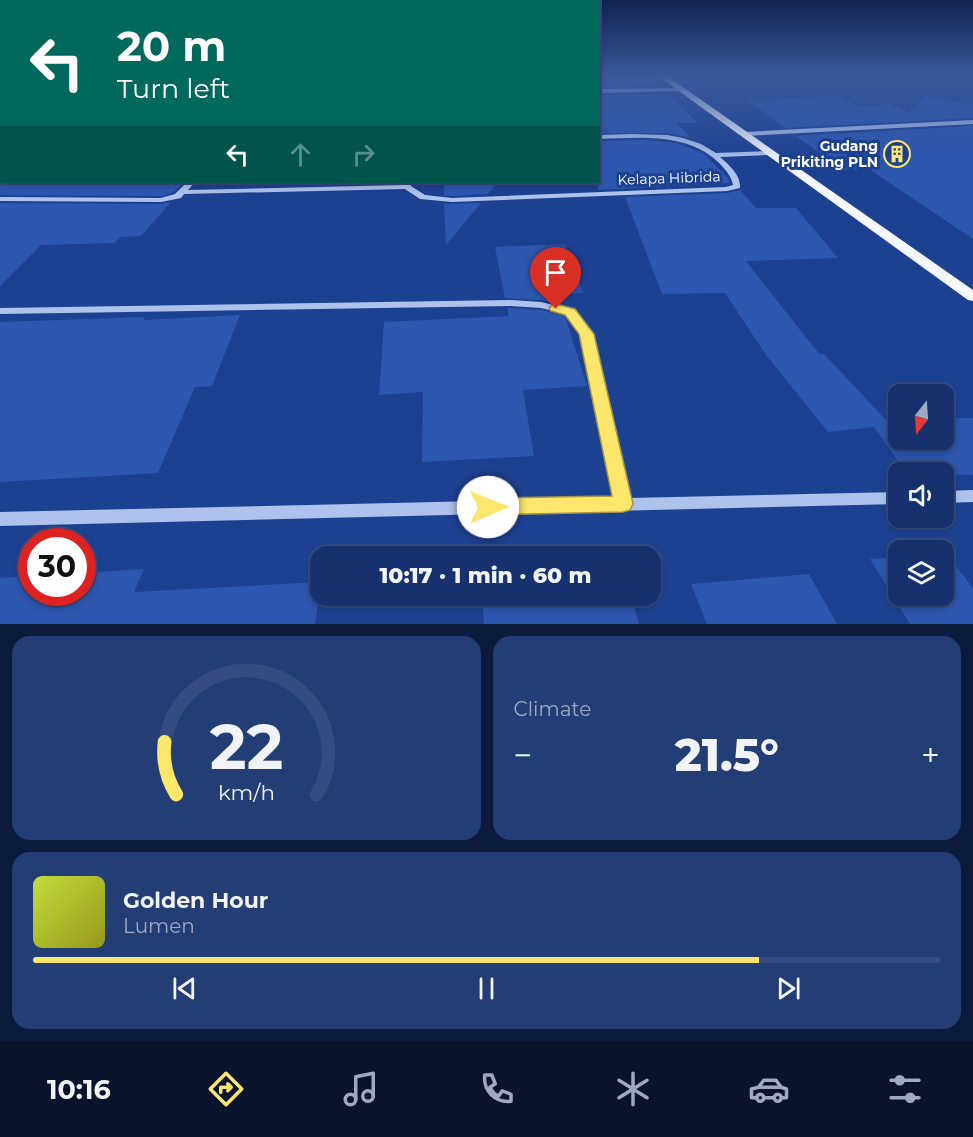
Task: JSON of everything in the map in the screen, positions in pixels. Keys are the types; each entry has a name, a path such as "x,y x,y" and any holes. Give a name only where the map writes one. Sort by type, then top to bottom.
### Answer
{"main road":[{"path":"704,105 768,153 970,292"}],"street":[{"path":"744,134 973,122"},
{"path":"600,137 672,138 703,147 716,155"},
{"name":"Kelapa Hibrida","path":"716,155 768,153"},
{"name":"Kelapa Hibrida","path":"406,184 423,197 453,200 727,189 737,186 737,181 716,155"},
{"path":"0,200 161,200 182,192 190,183"},
{"path":"182,192 406,184"},
{"path":"0,311 511,303 541,305 570,312 586,334 623,504"},
{"path":"954,497 973,496"},
{"path":"0,519 888,498"}],"building":[{"path":"600,105 680,105 698,123 677,123 691,138 667,133 600,133"},
{"path":"754,105 892,105 908,113 916,105 973,105 973,118 785,128"},
{"path":"973,126 973,239 869,169 844,170 796,136"},
{"path":"645,140 676,143 704,154 728,178 730,183 598,190 600,141"},
{"path":"0,183 183,183 174,192 161,196 0,195"},
{"path":"444,183 497,183 488,194 444,195"},
{"path":"740,190 756,208 796,208 838,258 746,261 820,354 824,354 888,420 888,447 874,427 828,432 766,355 725,293 662,294 625,197 727,193"},
{"path":"171,202 141,236 120,237 115,243 41,245 0,286 0,203 161,204"},
{"path":"481,203 446,245 444,204"},
{"path":"565,244 583,293 558,294 562,305 541,300 505,298 495,247"},
{"path":"507,308 541,310 565,316 587,386 523,390 534,456 422,462 423,392 379,395 384,322 509,316"},
{"path":"240,315 212,386 195,387 158,473 0,482 0,322 145,317 143,320"},
{"path":"954,418 973,418 973,475 954,474 954,462 899,462 890,450 954,450"},
{"path":"888,558 888,588 870,559"},
{"path":"954,563 973,588 973,624 910,624 899,606 954,606"},
{"path":"144,569 134,592 310,583 310,606 318,606 315,624 0,624 0,578 18,577 18,606 96,606 96,572"},
{"path":"809,574 837,624 707,624 691,584"},
{"path":"483,606 634,606 639,624 484,624"}],"place":[{"name":"Gudang Prikiting PLN","path":"897,154"}],"route":[{"path":"488,507 623,504 586,334 570,312 556,309"}]}
